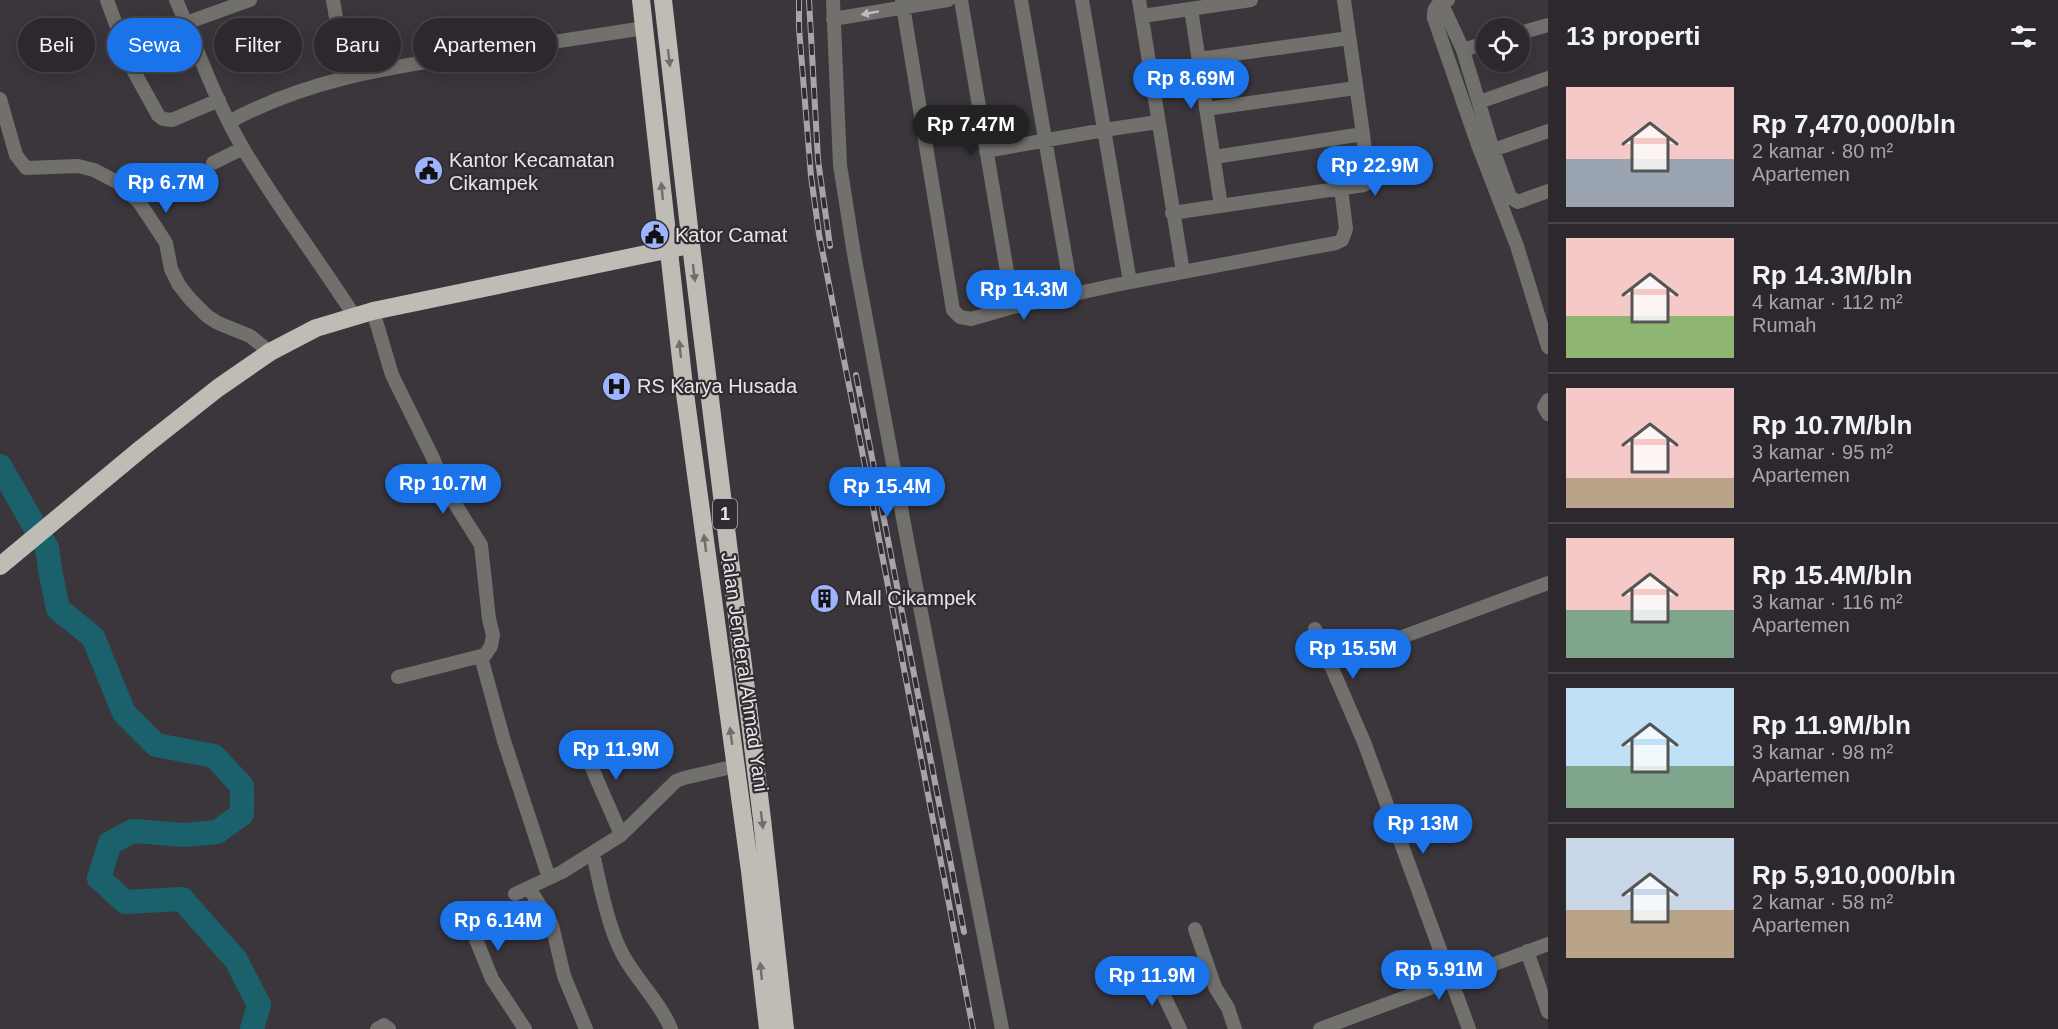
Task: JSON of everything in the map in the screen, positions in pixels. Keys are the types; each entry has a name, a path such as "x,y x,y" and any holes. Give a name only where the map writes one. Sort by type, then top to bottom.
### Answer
{"highway":[{"name":"Jalan Jenderal Ahmad Yani","path":"641,0 697,482 736,766 768,1029"},
{"name":"Jalan Jenderal Ahmad Yani","path":"663,0 762,819 785,1029"},
{"path":"0,566 201,402 270,352 316,328 374,311 691,245"},
{"path":"697,482 721,478"}],"street":[{"path":"107,0 132,68 158,115 163,119 172,120 219,100"},
{"path":"176,0 184,18"},
{"path":"200,18 250,0"},
{"path":"333,0 346,77"},
{"path":"833,0 840,165 854,255 905,534 1002,1029"},
{"path":"833,19 903,4 948,0"},
{"path":"961,0 1013,307"},
{"path":"1021,0 1072,295"},
{"path":"1082,0 1130,282"},
{"path":"1139,0 1183,272"},
{"path":"1142,16 1251,0"},
{"path":"1172,213 1364,185 1368,182 1344,0"},
{"path":"1548,191 1522,201 1513,201 1493,150 1462,50 1443,1 1435,8 1434,18 1478,145 1517,246 1548,348"},
{"path":"903,4 953,310 960,317 971,318 1130,282 1342,240 1346,229 1341,188"},
{"path":"1191,9 1221,207"},
{"path":"1530,30 1548,25"},
{"path":"229,122 287,95 346,77 392,67 645,28"},
{"path":"1199,59 1349,38"},
{"path":"1462,50 1476,46"},
{"path":"202,60 243,148 355,317"},
{"path":"1479,102 1548,78"},
{"path":"1206,109 1356,88"},
{"path":"0,99 16,155 26,168 78,166 94,170 117,182 139,202 166,243 171,268 179,285 190,298 207,316 250,336 270,352"},
{"path":"986,151 1158,122"},
{"path":"1493,150 1548,131"},
{"path":"1214,158 1363,134"},
{"path":"213,164 243,148"},
{"path":"374,311 387,361 399,391 432,456 445,488 480,545 493,635 491,646 481,657 398,677"},
{"path":"1548,400 1544,407 1548,414"},
{"path":"1329,664 1548,583"},
{"path":"1315,629 1364,742 1469,1029"},
{"path":"481,657 504,741 549,878"},
{"path":"581,739 591,768 603,790 621,835"},
{"path":"515,894 549,878 621,835 676,781 736,766"},
{"path":"593,853 598,881 622,953 660,1008 671,1029"},
{"path":"529,888 552,925 564,976 586,1029"},
{"path":"1195,929 1215,987 1228,1008 1235,1029"},
{"path":"475,937 492,979 525,1029"},
{"path":"1320,1029 1548,944"},
{"path":"1527,951 1548,1012"},
{"path":"1152,971 1180,1029"},
{"path":"377,1029 384,1025 389,1029"}],"waterway":[{"path":"0,466 47,548 58,609 93,637 124,713 156,745 214,756 242,786 242,814 217,832 184,835 133,831 110,843 99,878 125,902 182,899 236,960 259,1005 252,1029"}],"railway":[{"path":"799,0 799,28 811,176 819,234 973,1029"},
{"path":"809,0 818,160 830,246"},
{"path":"856,375 964,932"}],"place":[{"name":"Kantor Kecamatan Cikampek","path":"428,171"},
{"name":"Kator Camat","path":"654,235"},
{"name":"RS Karya Husada","path":"616,386"},
{"name":"Mall Cikampek","path":"824,598"}]}
